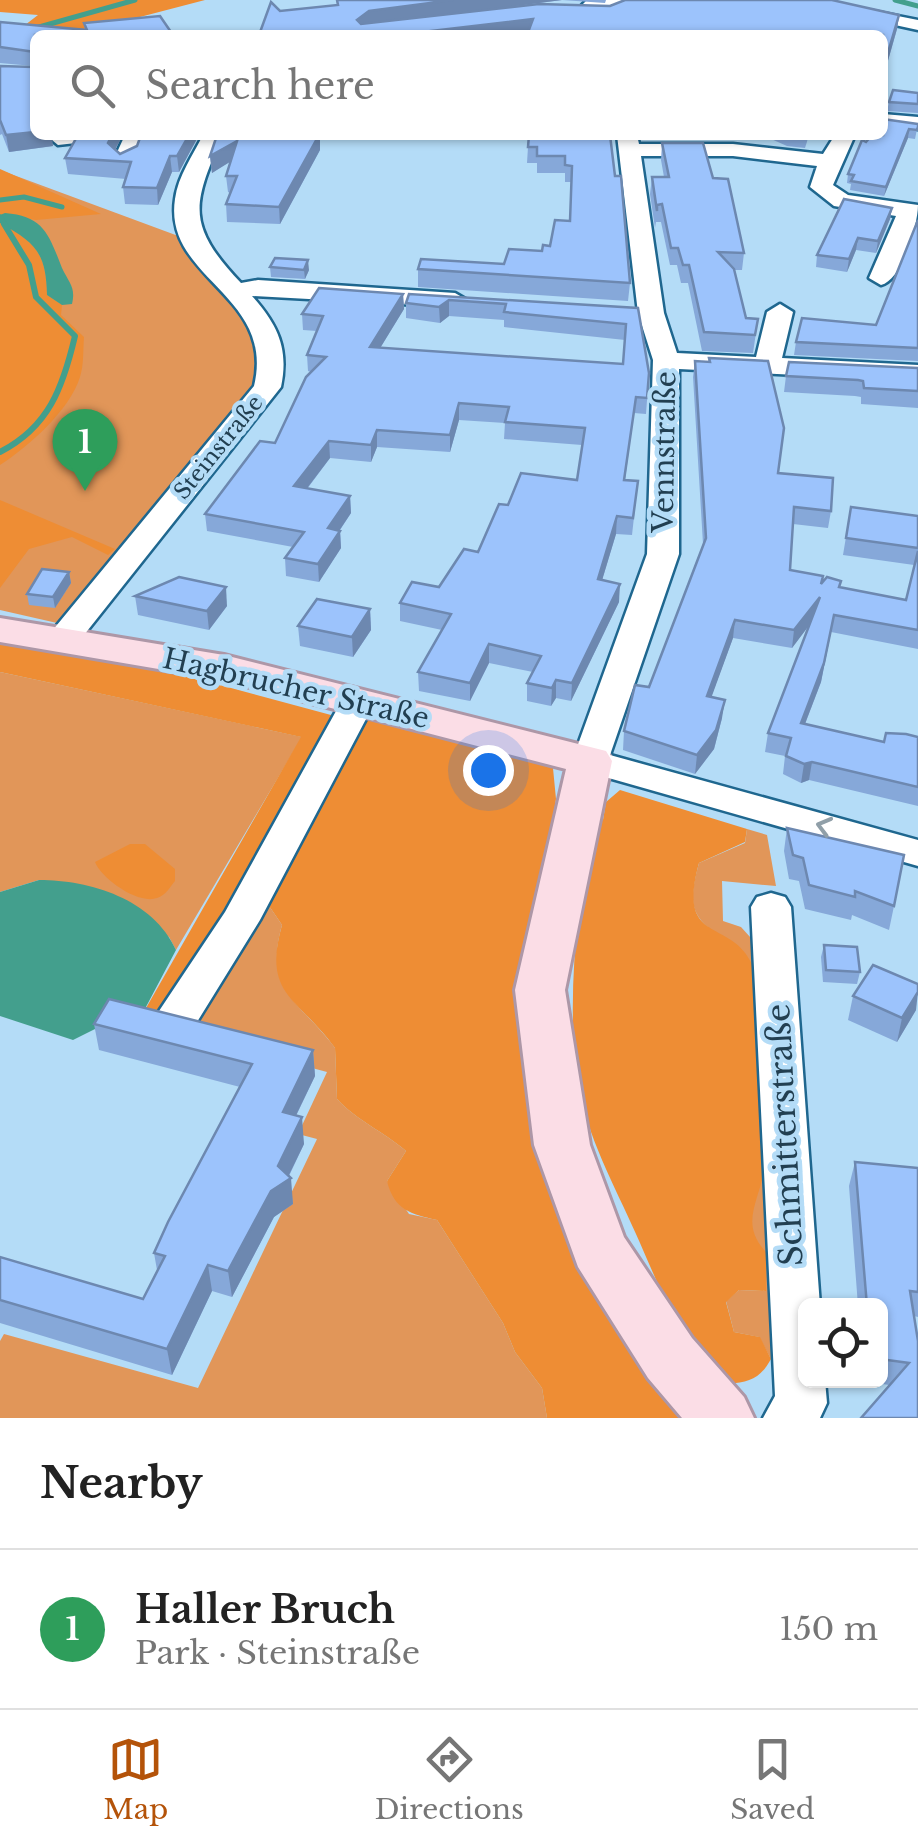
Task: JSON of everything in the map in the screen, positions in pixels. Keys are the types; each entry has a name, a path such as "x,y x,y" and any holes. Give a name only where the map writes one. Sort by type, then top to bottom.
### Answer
{"main road":[{"name":"Hagbrucher Straße","path":"0,630 224,668 590,760"},
{"path":"590,760 540,990 562,1145 598,1249 670,1358 722,1418"}],"street":[{"path":"789,0 918,26"},
{"path":"562,9 616,8"},
{"path":"888,120 918,123"},
{"path":"124,161 134,140"},
{"name":"Steinstraße","path":"64,638 267,387 276,353 267,331 194,242 184,203 211,140"},
{"path":"842,140 829,161 821,187 832,196 914,212 881,278"},
{"path":"628,143 829,161"},
{"name":"Vennstraße","path":"590,760 663,554 666,360 641,313 628,143"},
{"path":"234,292 258,287 474,302"},
{"path":"768,365 780,312"},
{"path":"666,360 918,372"},
{"path":"174,1022 240,920 358,702"},
{"path":"590,760 918,853"},
{"name":"Schmitterstraße","path":"771,907 801,1403 790,1418"}],"shaded area":[{"path":"0,0 205,0 90,30 16,32 38,15 0,12"},
{"path":"0,169 101,214 36,220 0,215"},
{"path":"0,170 181,237 265,334 273,372 57,623 0,610"},
{"path":"0,215 29,218 43,229 71,285 72,304 62,305 47,295 37,251 0,223"},
{"path":"0,223 37,251 47,295 62,305 61,315 84,337 75,390 35,438 0,465"},
{"path":"0,500 115,549 108,555 72,537 29,549 0,588"},
{"path":"0,642 146,665 331,715 336,720 158,1027 138,1022 301,737 0,672"},
{"path":"0,672 302,737 176,950 169,937 39,880 0,892"},
{"path":"366,718 552,758 556,799 528,991 694,1418 547,1418 542,1388 515,1352 503,1323 437,1220 399,1205 390,1191 387,1181 406,1151 337,1099 335,1048 280,982 277,949 282,925 263,897 345,761"},
{"path":"620,790 747,829 745,842 699,863 694,889 700,919 732,941 753,966 765,1165 752,1221 753,1231 766,1252 766,1291 739,1290 726,1302 734,1332 760,1337 771,1359 758,1375 742,1382 728,1384 712,1369 676,1319 598,1151 580,1093 573,993 585,857 590,825 603,820 606,802"},
{"path":"747,829 767,835 776,886 722,881 723,921 741,927 760,948 771,1359 759,1337 734,1332 726,1301 739,1290 765,1291 749,1220 765,1165 759,1130 760,1072 722,937 697,915 693,897 699,863 745,843"},
{"path":"130,844 145,844 175,869 175,881 160,897 149,899 131,894 112,882 95,862"},
{"path":"39,880 79,884 118,896 136,905 166,932 176,950 138,1022 119,1017 73,1040 0,1016 0,892"},
{"path":"263,897 282,925 277,948 281,981 298,1007 335,1048 337,1099 406,1151 387,1181 409,1214 437,1220 503,1323 515,1352 542,1388 547,1418 0,1418 0,1341 4,1334 198,1388 317,1139 298,1134 327,1072 184,1034"}],"building":[{"path":"337,0 453,0 369,11 357,20 361,24 539,4 610,6 625,0 832,0 899,15 888,52 888,30 529,30 533,19 440,30 261,30 271,2 280,11 338,5"},
{"path":"160,16 170,30 87,30 84,23"},
{"path":"0,22 87,30 30,30 30,51 0,47"},
{"path":"0,66 30,67 30,133 6,135 0,120"},
{"path":"893,90 918,93 918,104 889,102"},
{"path":"888,120 918,124 917,130 909,129 886,187 851,181 854,175 848,174 862,140 888,140"},
{"path":"75,140 110,140 120,154 137,146 139,140 186,140 177,156 170,156 157,188 123,187 131,162 65,158"},
{"path":"215,140 316,140 279,207 226,204 237,176 226,176 237,141 210,156"},
{"path":"529,140 611,140 615,176 621,176 630,283 418,269 421,259 504,264 509,249 542,251 543,245 550,246 555,220 570,221 572,166 565,165 565,156 537,156 537,147 528,147"},
{"path":"662,143 703,143 713,178 728,179 744,253 718,252 734,269 746,318 758,319 755,335 704,332 689,265 683,265 678,248 671,248 662,204 657,205 657,211 652,177 669,177"},
{"path":"844,199 892,208 878,241 858,238 849,259 817,255"},
{"path":"918,220 918,348 796,342 802,318 876,325"},
{"path":"275,258 308,260 304,270 270,267"},
{"path":"319,288 403,294 370,347 623,364 626,324 504,312 506,304 449,300 439,307 406,303 409,294 638,308 649,373 647,398 636,397 624,480 638,481 633,518 617,516 598,579 620,584 572,683 556,680 552,688 527,683 541,656 489,644 470,683 418,672 451,614 400,603 412,582 439,587 464,549 478,552 499,504 508,505 521,473 577,480 585,428 505,422 509,407 459,403 450,435 377,430 371,445 329,441 294,486 350,496 328,528 340,531 318,564 285,558 304,532 205,514 260,441 275,443 306,377 326,357 307,355 323,316 302,314"},
{"path":"709,358 768,361 784,428 778,473 833,478 831,511 794,507 790,570 823,576 821,584 827,577 841,581 839,587 906,600 918,551 918,630 834,615 824,663 801,723 884,742 886,733 918,737 918,787 812,762 804,764 786,756 791,738 768,733 820,597 794,630 735,620 707,696 725,700 716,730 697,755 624,731 635,685 649,687 706,538 695,361 710,362"},
{"path":"789,362 918,368 918,391 864,388 863,381 858,380 786,376"},
{"path":"851,507 918,516 918,548 846,538"},
{"path":"42,569 69,572 53,597 27,594"},
{"path":"179,577 226,587 207,611 135,596"},
{"path":"317,599 370,609 352,637 298,626"},
{"path":"787,828 904,855 894,906 855,891 855,897 809,885 803,858 793,855"},
{"path":"824,945 857,947 860,972 826,970"},
{"path":"873,965 918,984 918,992 902,1018 853,996"},
{"path":"109,999 313,1050 283,1112 302,1117 278,1166 291,1178 271,1191 228,1271 208,1265 167,1349 0,1300 0,1257 143,1299 165,1256 154,1253 168,1222 252,1064 94,1024"},
{"path":"855,1162 918,1168 918,1292 910,1291 918,1341 918,1418 861,1418 909,1363 888,1360 888,1298 866,1298"}],"waterway":[{"path":"32,29 135,0"},
{"path":"895,0 918,6"},
{"path":"0,200 24,197 62,207"},
{"path":"0,217 6,226"},
{"path":"0,452 31,431 42,418 59,389 75,336 36,297 29,265 4,224"}],"place":[{"name":"Haller Bruch","path":"85,491"}]}
